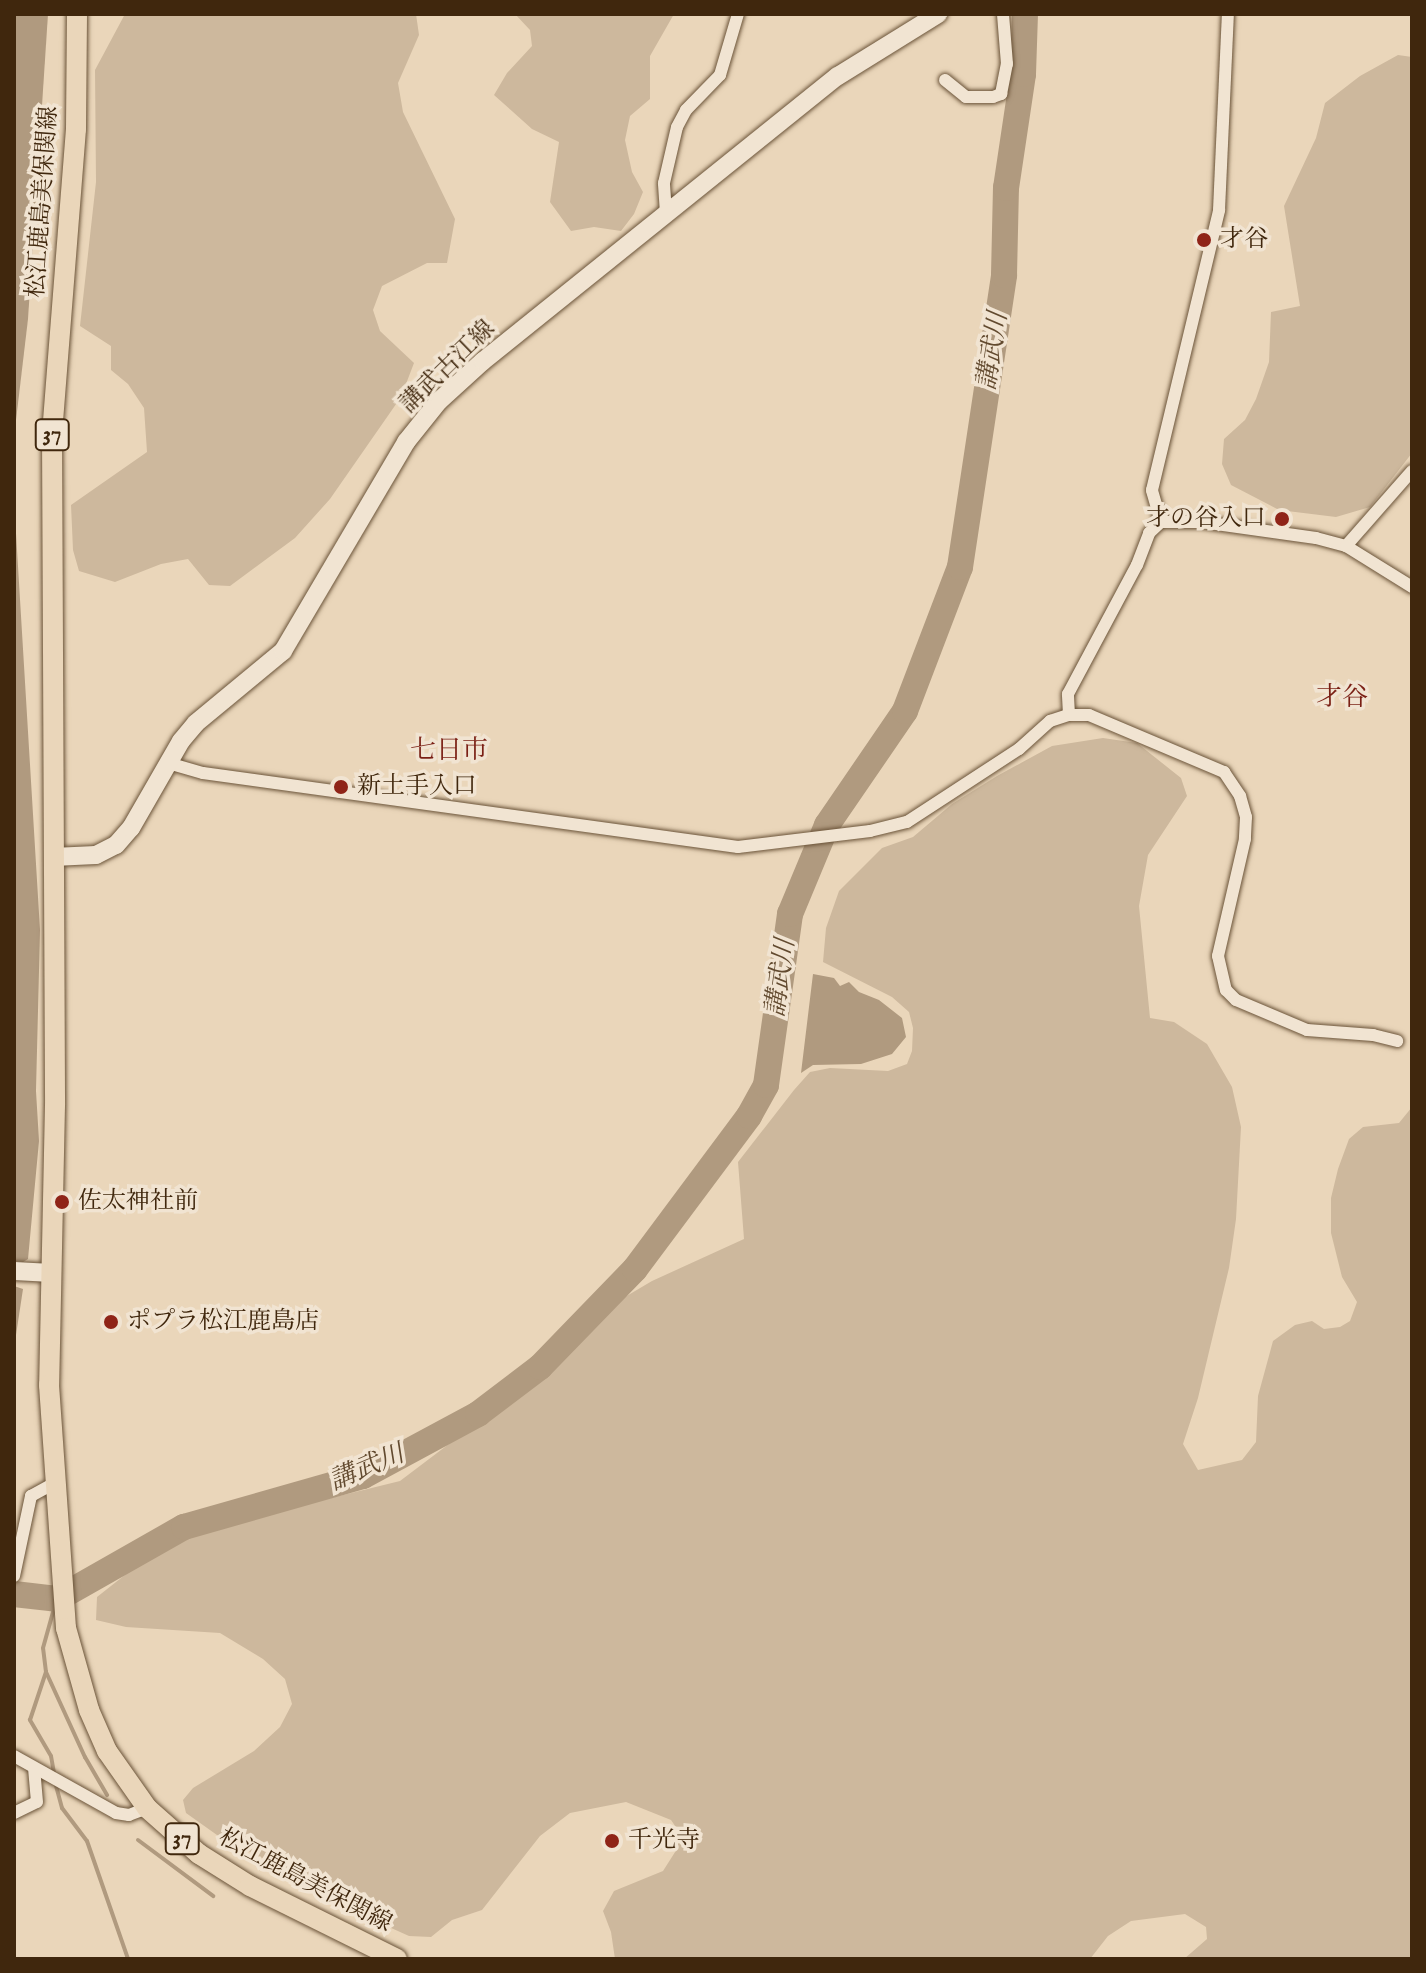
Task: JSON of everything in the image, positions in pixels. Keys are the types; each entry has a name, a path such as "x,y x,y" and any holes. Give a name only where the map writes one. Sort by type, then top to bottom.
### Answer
{"main road":[{"name":"松江鹿島美保関線","path":"77,14 76,129 52,431 53,857 33,1272 49,1385 66,1628 89,1710 107,1751 147,1808 199,1854 250,1886 397,1959"},
{"name":"講武古江線","path":"53,857 96,855 116,845 131,828 168,763 196,723 283,651 406,442 439,401 483,361 838,76 938,14"}],"street":[{"path":"666,213 664,183 677,127 686,110 720,75 738,14"},
{"path":"945,80 966,97 1001,94 1007,64 1003,14"},
{"path":"1161,522 1152,490 1219,210 1228,14"},
{"path":"1346,546 1412,471"},
{"path":"1069,715 1068,694 1137,565 1149,533 1161,522 1202,522 1346,546 1412,587"},
{"path":"168,763 203,773 716,846 837,835 907,822 1019,749 1050,721 1069,715 1089,715 1224,772 1240,796 1246,817 1245,839 1218,956 1223,981 1236,1000 1307,1030 1373,1035 1397,1041"},
{"path":"15,1572 31,1496 54,1483"},
{"path":"14,1756 34,1770 116,1813 129,1815 147,1808"},
{"path":"14,1813 37,1802 34,1770"}],"shaded area":[{"path":"14,14 48,14 28,319 14,437"},
{"path":"125,14 416,14 419,35 398,83 403,112 455,219 447,263 427,263 382,286 373,310 380,331 414,363 401,397 330,499 295,538 230,586 209,585 188,559 161,564 115,582 79,571 73,550 71,505 147,452 144,408 128,384 111,370 111,346 80,326 96,182 95,70"},
{"path":"515,14 674,14 650,56 650,99 630,116 625,140 632,172 643,192 634,214 621,231 594,227 571,231 550,202 559,142 532,129 494,95 507,73 532,46 530,30"},
{"path":"1398,55 1412,57 1412,453 1370,507 1336,517 1279,510 1231,485 1222,464 1224,439 1245,420 1269,362 1271,312 1300,306 1284,206 1316,138 1325,103 1360,76"},
{"path":"14,500 40,930 36,1091 39,1141 28,1259 23,1262 14,1261"},
{"path":"1103,738 1137,743 1181,778 1187,796 1148,855 1139,906 1150,1018 1174,1022 1207,1044 1232,1087 1241,1127 1236,1219 1229,1268 1198,1398 1183,1444 1198,1470 1242,1460 1256,1442 1258,1396 1273,1341 1295,1325 1312,1321 1324,1329 1340,1327 1350,1321 1357,1302 1342,1277 1331,1233 1331,1198 1338,1169 1349,1139 1363,1127 1399,1123 1412,1107 1412,1959 1184,1959 1207,1939 1206,1927 1185,1914 1131,1921 1108,1936 1090,1959 615,1959 611,1932 603,1911 614,1891 663,1871 677,1849 680,1833 671,1820 626,1802 570,1813 540,1836 482,1910 452,1920 431,1937 409,1936 349,1909 319,1887 217,1835 186,1813 183,1800 193,1788 254,1751 280,1727 292,1704 285,1679 263,1659 220,1633 126,1627 96,1620 97,1597 149,1556 218,1526 400,1481 560,1360 608,1307 652,1281 744,1239 738,1162 810,1072 830,1068 888,1071 907,1064 912,1051 913,1028 909,1012 892,997 823,962 826,928 839,891 882,848 913,837 952,804 997,776 1052,746"},
{"path":"813,974 834,978 840,986 849,982 859,992 879,1000 902,1018 906,1037 892,1054 861,1064 813,1065 801,1073"},
{"path":"14,1286 23,1289 14,1348"}],"waterway":[{"name":"講武川","path":"14,1594 57,1599 184,1527 363,1476 478,1414 540,1367 635,1269 749,1116 766,1085 790,914 827,825 905,711 960,567 1004,275 1006,188 1023,74 1025,14"},
{"name":"講武川","path":"54,1773 51,1756 30,1720 46,1672 43,1648 55,1605"},
{"path":"46,1672 85,1757 107,1795"},
{"name":"講武川","path":"55,1782 62,1808 87,1841 128,1959"},
{"path":"138,1840 213,1896"}],"place":[{"name":"才谷","path":"1204,240"},
{"name":"才の谷入口","path":"1282,519"},
{"name":"新土手入口","path":"341,787"},
{"name":"佐太神社前","path":"62,1202"},
{"name":"ポプラ松江鹿島店","path":"111,1322"},
{"name":"千光寺","path":"612,1841"}],"district":[{"name":"才谷","path":"1342,698"},
{"name":"七日市","path":"449,751"}]}
